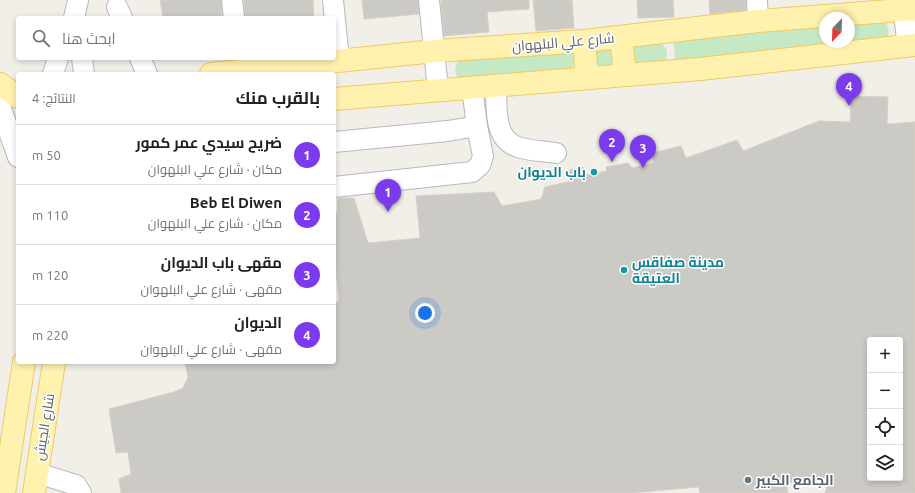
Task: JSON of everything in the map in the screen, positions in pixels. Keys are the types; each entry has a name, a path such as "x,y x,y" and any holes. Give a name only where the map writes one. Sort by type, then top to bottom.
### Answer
{"main road":[{"name":"شارع علي البلهوان","path":"217,72 239,65 339,62 435,51 584,41 621,37 758,10 907,6"},
{"path":"621,37 625,75"},
{"path":"584,41 587,78"},
{"path":"336,99 700,69 911,45"},
{"path":"0,84 16,96"},
{"path":"4,493 24,364"},
{"name":"شارع الجيش","path":"35,483 54,364"}],"street":[{"path":"232,0 234,16"},
{"path":"333,0 335,16"},
{"path":"429,0 438,90"},
{"path":"907,6 911,45"},
{"path":"336,31 339,62"},
{"path":"54,72 57,60"},
{"path":"82,60 84,72"},
{"path":"141,60 146,72"},
{"path":"496,86 499,127 506,140 518,147 556,152"},
{"path":"336,187 472,172 480,165 483,156 472,88"},
{"path":"0,106 16,151"},
{"path":"336,142 448,131 477,126"},
{"path":"35,483 76,485 81,493"}],"green space":[{"path":"855,22 886,22 888,30 887,38 855,42"},
{"path":"819,25 819,47 676,65 673,40"},
{"path":"657,42 667,50 665,62 638,66 634,63 630,52 634,44"},
{"path":"608,47 613,53 614,61 609,67 598,68 592,53 594,50"},
{"path":"569,51 572,53 575,63 570,71 458,78 455,70 457,63 461,58"}],"building":[{"path":"160,0 221,0 222,16 163,16"},
{"path":"244,0 313,0 314,16 245,16"},
{"path":"362,0 418,0 419,14 364,19"},
{"path":"441,0 529,0 529,9 487,12 489,32 444,36"},
{"path":"533,0 572,0 574,28 536,31"},
{"path":"637,0 673,0 674,17 638,18"},
{"path":"709,0 746,0 746,10 710,14"},
{"name":"مدينة صفاقس العتيقة","path":"851,96 888,97 887,124 915,122 915,493 825,493 830,477 786,483 788,493 700,493 699,487 631,493 121,493 119,479 131,474 128,452 116,453 109,409 174,392 183,388 188,377 185,364 336,364 336,302 339,302 336,269 336,214 338,198 354,198 368,243 420,238 416,196 494,192 502,206 541,199 545,187 572,181 569,170 583,167 586,175 607,171 606,167 628,163 632,168 654,163 652,153 681,146 686,158 737,140 743,151 819,121 850,122"}],"place":[{"name":"الديوان","path":"849,106"},
{"name":"Beb El Diwen","path":"612,162"},
{"name":"مقهى باب الديوان","path":"643,168"},
{"name":"باب الديوان","path":"594,172"},
{"name":"ضريح سيدي عمر كمور","path":"388,212"},
{"name":"مدينة صفاقس العتيقة","path":"624,270"},
{"name":"الجامع الكبير","path":"748,480"}]}
